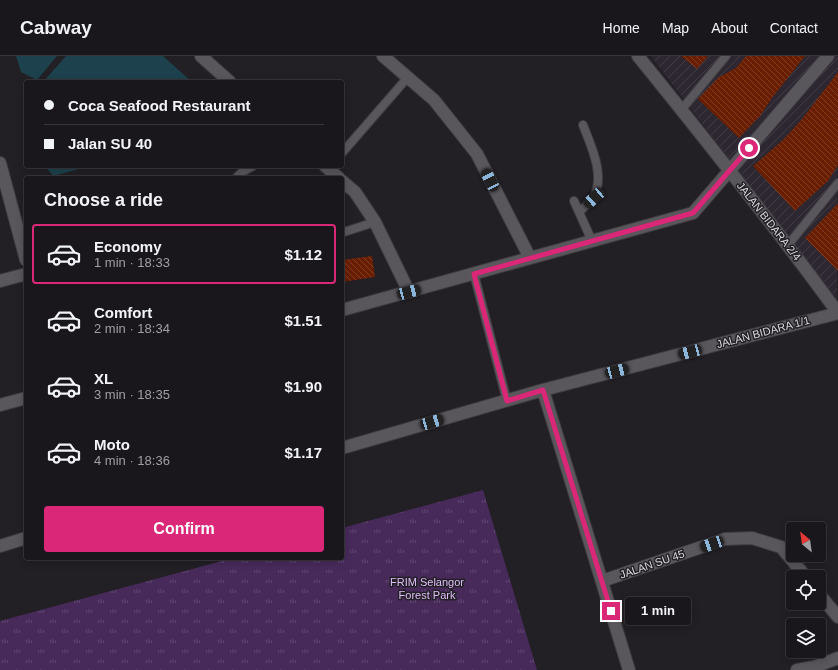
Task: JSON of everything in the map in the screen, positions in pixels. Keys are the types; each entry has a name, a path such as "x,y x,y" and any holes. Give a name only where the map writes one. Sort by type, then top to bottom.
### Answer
{"street":[{"path":"201,56 228,80"},
{"path":"384,56 434,100 476,154 530,258"},
{"name":"JALAN BIDARA 2/4","path":"638,56 682,109 788,245 838,313"},
{"path":"344,309 693,213 828,56"},
{"path":"0,163 24,253"},
{"path":"329,168 337,176"},
{"path":"344,183 355,192 374,222 409,292"},
{"path":"0,281 24,275"},
{"name":"JALAN BIDARA 1/1","path":"344,447 543,390 838,313"},
{"path":"543,390 629,670"},
{"path":"0,405 24,399"},
{"name":"JALAN SU 45","path":"602,582 725,539 752,538 781,547 800,570"},
{"path":"0,546 24,539"},
{"path":"826,602 838,617"},
{"path":"797,670 814,667 838,658"}],"lane":[{"path":"682,109 726,56"},
{"path":"344,151 408,77"},
{"path":"579,212 594,198 598,186 593,150 583,125"},
{"path":"238,176 249,168"},
{"path":"788,245 838,183"},
{"path":"574,201 592,241"},
{"path":"344,232 374,222"},
{"path":"474,274 507,401"}],"shaded area":[{"path":"651,56 838,56 837,303"}],"green space":[{"name":"FRIM Selangor Forest Park","path":"483,490 537,670 0,670 0,621 226,560 344,560 344,527"}],"water":[{"path":"16,56 57,56 37,80 21,72"},
{"path":"66,56 163,56 190,80 45,80"},
{"path":"47,168 83,168 53,176"}],"building":[{"path":"681,56 708,56 697,69"},
{"path":"746,56 805,56 760,116 739,138 698,99 719,77 736,68"},
{"path":"838,72 838,165 828,181 795,211 753,166 783,140 802,119"},
{"path":"838,203 838,271 805,238"},
{"path":"372,256 375,277 344,282 344,260"}],"route":[{"path":"611,611 543,390 507,401 474,274 693,213 749,148"}]}
